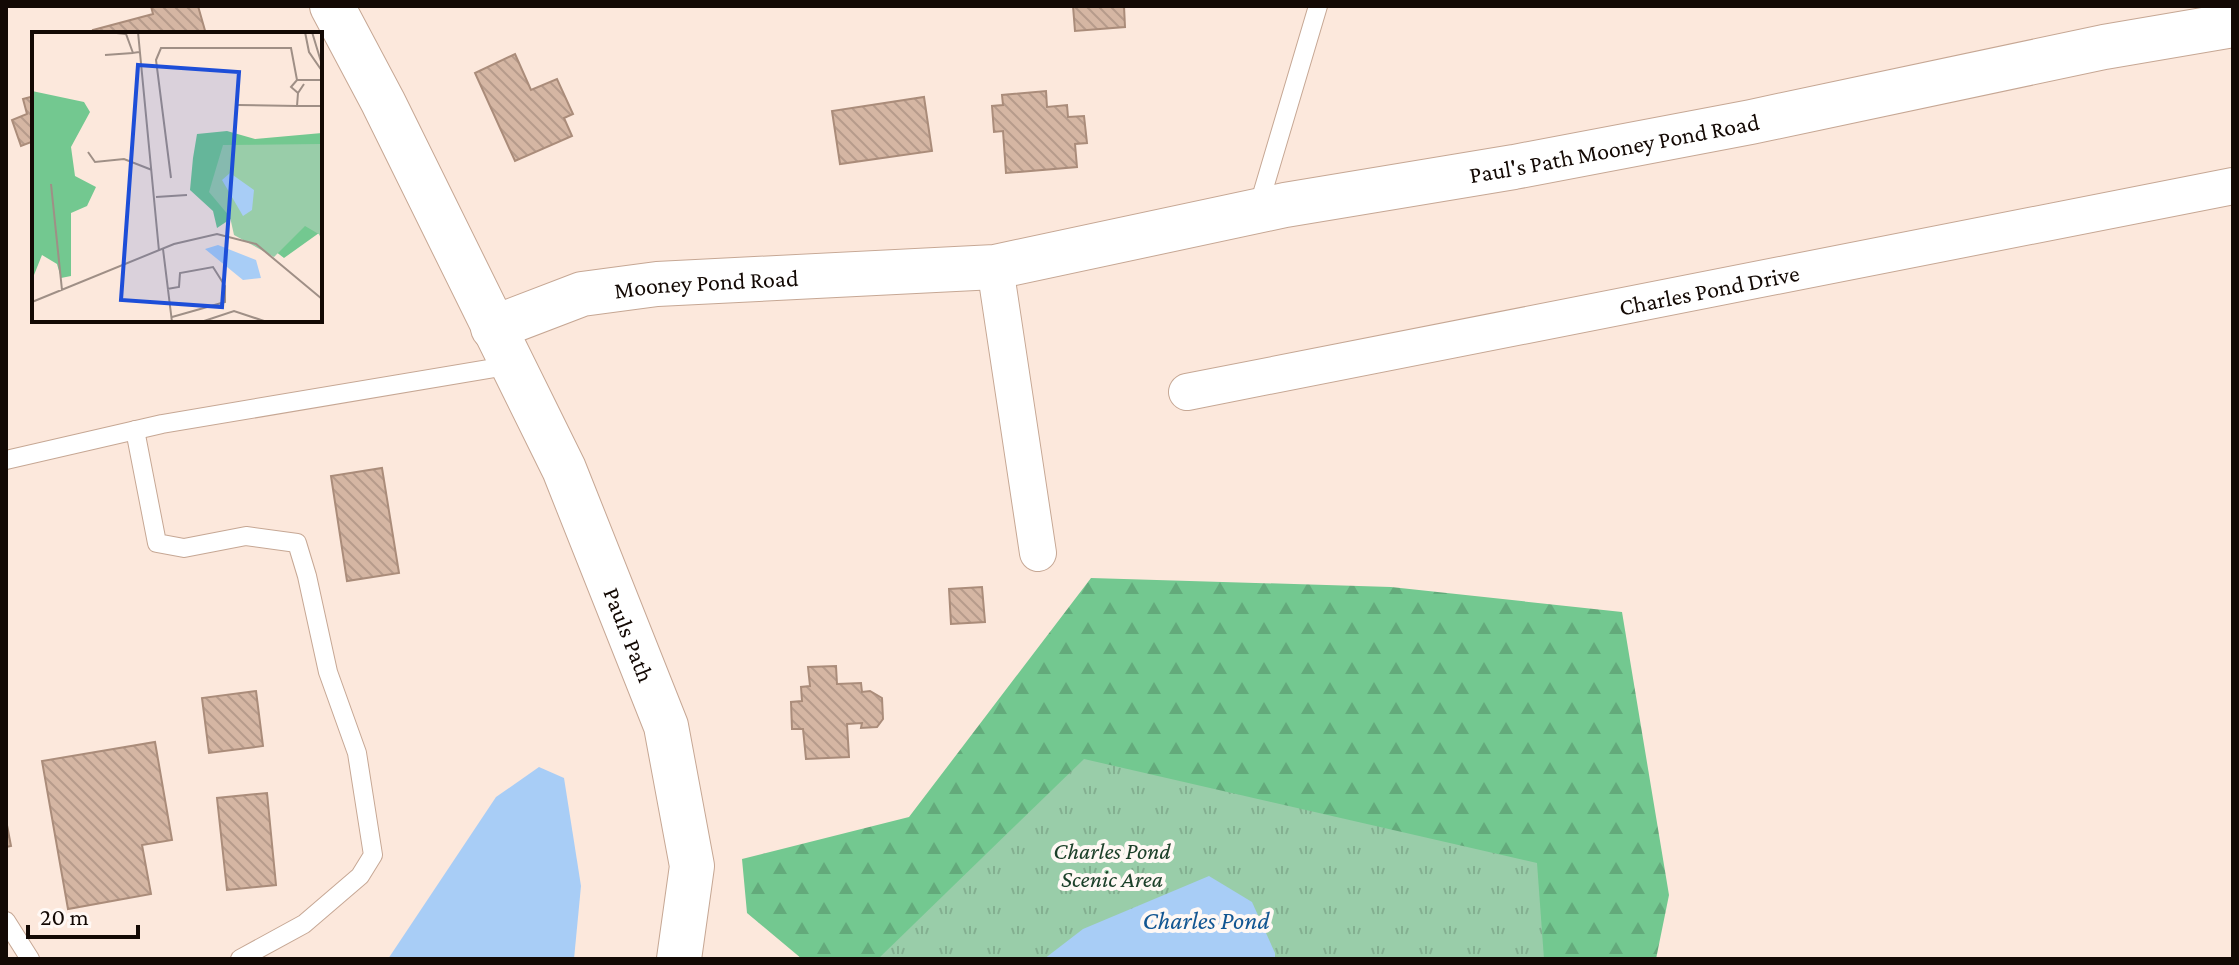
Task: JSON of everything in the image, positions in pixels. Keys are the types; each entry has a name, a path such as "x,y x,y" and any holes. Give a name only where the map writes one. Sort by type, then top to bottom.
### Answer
{"street":[{"path":"332,6 383,102 502,346"},
{"name":"Paul's Path Mooney Pond Road","path":"995,267 1258,211 1751,122 2104,47 2233,25"},
{"name":"Charles Pond Drive","path":"1187,392 2233,186"},
{"path":"995,267 1038,553"},
{"name":"Mooney Pond Road","path":"502,346 582,294 657,284 995,267"},
{"name":"Pauls Path","path":"502,346 564,469 666,726 692,866 679,959"}],"lane":[{"path":"1258,211 1318,6"},
{"path":"6,460 502,346"},
{"path":"135,430 157,543 184,548 246,536 297,543 328,672 357,753 373,855 360,876 304,924 240,959"},
{"path":"6,921 30,959"}],"green space":[{"path":"1091,578 1391,587 1622,612 1669,895 1656,959 802,959 747,913 742,859 909,817"},
{"name":"Charles Pond Scenic Area","path":"1084,759 1537,863 1544,959 878,959"}],"water":[{"path":"539,767 564,778 581,886 574,959 388,959 496,797"},
{"name":"Charles Pond","path":"1209,876 1252,902 1275,959 1044,959 1083,929"}],"building":[{"path":"151,6 198,6 205,32 94,32 93,30 153,14"},
{"path":"1073,6 1124,6 1125,27 1075,31"},
{"path":"515,54 531,90 557,79 573,114 564,118 572,136 515,161 475,73"},
{"path":"1046,91 1047,107 1067,105 1068,117 1084,116 1087,143 1075,144 1077,167 1006,173 1003,131 994,132 992,106 1003,105 1002,95"},
{"path":"32,97 32,145 31,142 21,146 12,120 27,114 23,99"},
{"path":"924,97 932,151 840,164 832,111"},
{"path":"382,468 399,573 347,581 331,476"},
{"path":"982,587 985,622 951,624 949,589"},
{"path":"836,666 837,684 861,683 862,692 870,691 882,698 883,719 877,727 861,728 862,723 847,724 849,757 806,759 803,729 792,729 791,702 802,701 801,687 810,686 808,667"},
{"path":"256,691 263,746 209,753 202,698"},
{"path":"155,742 172,840 142,845 151,894 68,909 42,761"},
{"path":"267,793 276,885 227,890 217,798"},
{"path":"6,820 11,846 6,847"}]}
